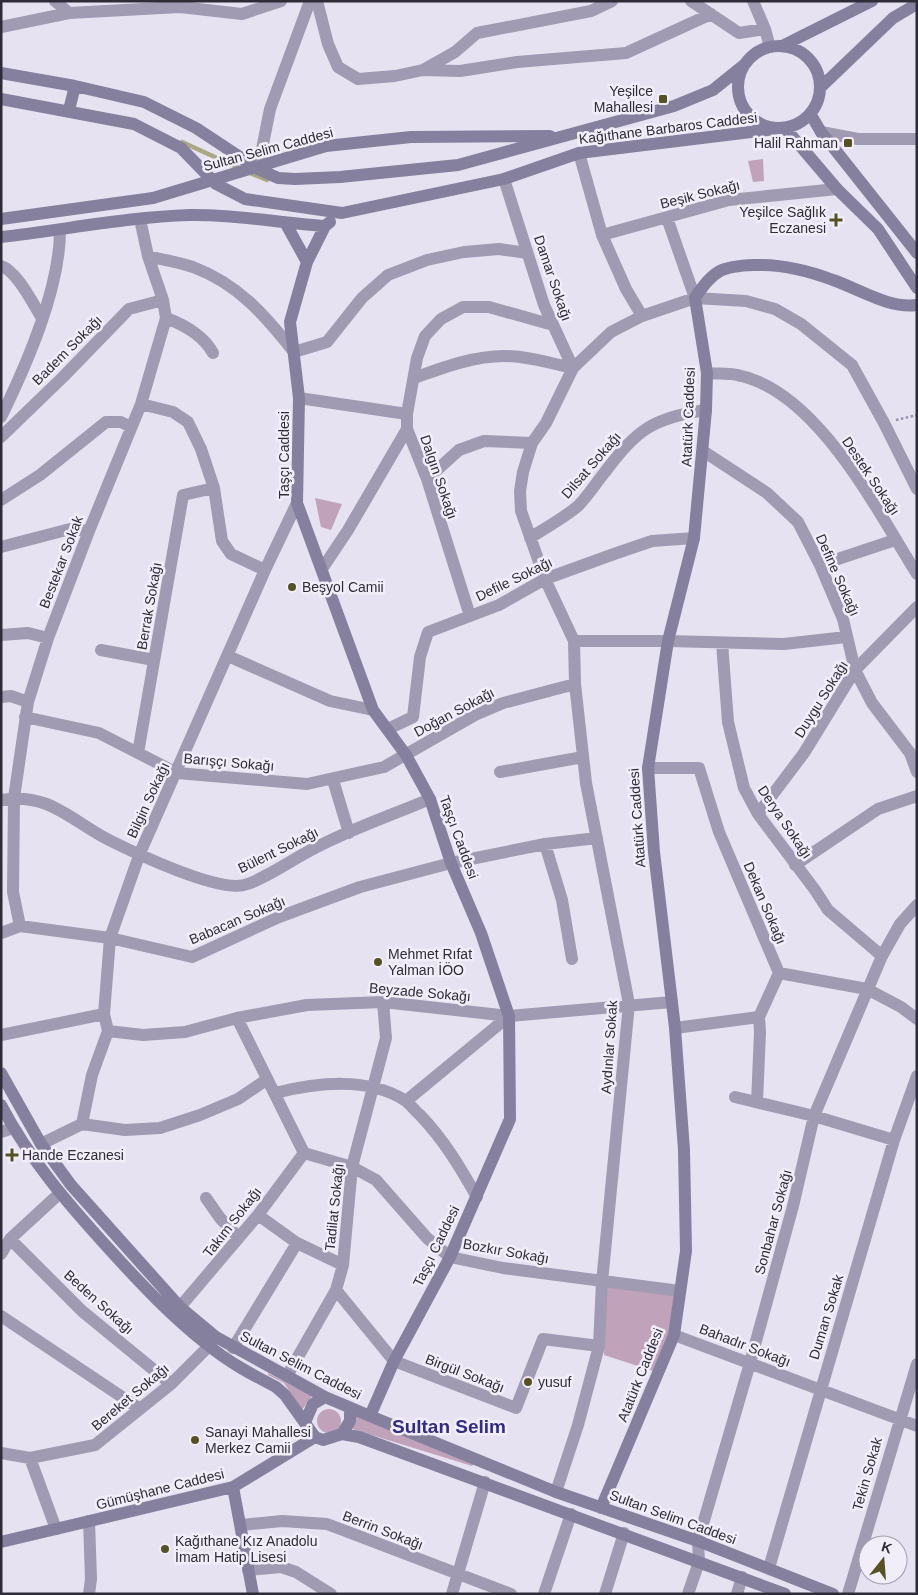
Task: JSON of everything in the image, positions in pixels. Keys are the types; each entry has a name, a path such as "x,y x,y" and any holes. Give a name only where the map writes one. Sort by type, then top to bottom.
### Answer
{"main road":[{"path":"872,1 776,46 760,50 744,65 737,84 742,107 753,120 780,129 878,229 917,288"},
{"path":"821,87 893,18 917,4"},
{"path":"776,46 792,48 811,60 818,73 821,87 819,98 811,115 806,120 780,129"},
{"name":"Kağıthane Barbaros Caddesi","path":"1,73 75,86 144,102 196,128 258,169 278,178 295,179 340,177 458,165 575,135 674,106 713,90 744,65"},
{"path":"69,110 75,86"},
{"name":"Kağıthane Barbaros Caddesi","path":"1,98 134,124 181,148 216,184 245,198 342,213 504,179 579,153 780,129"},
{"path":"811,115 821,132 917,253"},
{"name":"Sultan Selim Caddesi","path":"1,219 153,198 326,146 411,137 575,135"},
{"path":"1,237 140,218 189,215 228,215 286,224 326,226 342,213"},
{"path":"286,224 307,262"},
{"name":"Taşçı Caddesi","path":"326,226 307,262 290,322 299,398 297,503 373,710 406,755 430,799 450,863 481,933 509,1016 510,1120 450,1257 394,1361 370,1416"},
{"path":"695,298 708,278 732,266 768,264 799,268 907,307 917,305"},
{"name":"Atatürk Caddesi","path":"601,1508 674,1335 686,1251 685,1198 675,1028 654,852 648,768 668,640 694,538 703,451 707,373 695,298"},
{"name":"Sultan Selim Caddesi","path":"1,1073 41,1144 71,1185 212,1342 234,1348 325,1397 350,1408 556,1492 698,1541 831,1593"},
{"name":"Sultan Selim Caddesi","path":"1,1105 7,1130 128,1270 212,1342 276,1387 315,1437"},
{"path":"60,1193 71,1185"},
{"path":"304,1422 313,1404 325,1397"},
{"path":"342,1434 350,1421 350,1408"},
{"path":"315,1437 323,1440 342,1434 359,1437 486,1482 785,1594"},
{"name":"Gümüşhane Caddesi","path":"1,1542 233,1487 315,1437"},
{"path":"233,1487 253,1594"},
{"path":"571,1514 576,1499"}],"street":[{"path":"55,1 69,13"},
{"path":"1,27 69,13 180,7 242,14 281,1"},
{"path":"258,169 270,109 310,1"},
{"path":"317,1 328,44 338,67 358,79 395,76 423,70 460,71 517,62 626,53 711,14"},
{"path":"423,70 455,52 477,33 591,11 612,1"},
{"path":"691,1 739,33 765,29"},
{"path":"753,1 765,29 776,46"},
{"path":"821,132 858,139 917,139"},
{"path":"579,153 602,235 626,289 642,316"},
{"name":"Damar Sokağı","path":"504,179 544,305 573,368"},
{"name":"Beşik Sokağı","path":"602,235 729,200 837,189"},
{"name":"Bestekar Sokak","path":"20,926 12,892 14,798 28,702 48,638 141,404 166,318 163,300 148,256 140,218"},
{"path":"666,218 695,298"},
{"path":"1,417 42,318 56,274 60,230"},
{"path":"148,256 193,267 236,290 264,314 294,352 327,342 362,298 388,275 427,260 464,252 499,249 527,253"},
{"path":"3,270 19,282 42,318"},
{"path":"545,578 521,511 520,490 523,472 532,443 546,423 573,368 611,332 642,316 695,298 746,301 775,309 801,324 852,365 917,489"},
{"name":"Badem Sokağı","path":"1,437 129,309 163,300"},
{"name":"Dalgın Sokağı","path":"470,616 427,479 407,430 407,414 417,358 425,336 441,319 463,308 489,307 553,325"},
{"path":"166,318 184,325 207,342 213,353"},
{"path":"414,378 464,361 503,356 534,359 573,368"},
{"name":"Destek Sokağı","path":"707,373 738,375 771,388 794,404 824,435 852,470 917,574"},
{"path":"299,398 407,414"},
{"path":"141,404 174,412 188,422 201,450 214,488 222,541 231,554 264,570"},
{"name":"Dilsat Sokağı","path":"530,538 578,506 624,448 653,423 684,413 706,410"},
{"path":"1,500 40,475 106,422 121,422 131,427"},
{"path":"322,569 348,530 407,430"},
{"path":"427,479 458,450 484,442 532,443"},
{"name":"Define Sokağı","path":"703,451 767,493 798,522 844,619 846,637 855,670 872,703 910,753 917,772"},
{"name":"Berrak Sokağı","path":"138,753 183,495 214,488"},
{"name":"Bilgin Sokağı","path":"108,1031 104,1014 110,938 140,853 177,773 264,570 297,503"},
{"path":"1,547 70,530 89,531"},
{"name":"Defile Sokağı","path":"388,729 413,717 420,657 428,632 499,605 545,578 652,541 694,538"},
{"path":"820,566 895,540"},
{"name":"Aydınlar Sokak","path":"545,578 574,641 575,684 583,757 630,1004 602,1282 599,1346 578,1424 556,1492"},
{"name":"Duygu Sokağı","path":"758,814 804,754 855,670 917,607"},
{"path":"1,634 28,633 48,638"},
{"path":"574,641 668,640 784,644 846,637"},
{"name":"Derya Sokağı","path":"722,643 728,722 744,788 758,814 828,910 882,956"},
{"path":"101,650 154,660"},
{"path":"228,656 330,701 373,710"},
{"name":"Doğan Sokağı","path":"406,755 475,715 503,702 575,684"},
{"path":"1,697 11,696 28,702"},
{"name":"Barışçı Sokağı","path":"25,717 98,734 177,773 307,784 333,780 384,767 406,755"},
{"path":"500,772 583,757"},
{"name":"Dekan Sokağı","path":"648,768 699,768 719,832 779,973"},
{"path":"333,780 349,833"},
{"path":"795,865 878,809 917,796"},
{"name":"Bülent Sokağı","path":"1,800 14,798 52,804 108,840 193,877 229,886 245,885 316,847 430,799"},
{"name":"Babacan Sokağı","path":"1,933 20,926 110,938 192,957 279,917 360,887 450,863 545,844 597,838"},
{"path":"545,844 562,900 572,959"},
{"name":"Sonbahar Sokağı","path":"699,1562 698,1541 793,1206 814,1116 882,956 900,924 917,905"},
{"path":"757,1102 759,1017 779,973 867,988 901,1007 917,1019"},
{"name":"Beyzade Sokağı","path":"108,1031 143,1035 185,1032 237,1018 307,1005 383,1002 509,1016 630,1004 672,1002"},
{"name":"Tadilat Sokağı","path":"287,1376 336,1290 343,1265 352,1167 386,1038 383,1002"},
{"path":"1,1035 104,1014"},
{"path":"406,1102 509,1016"},
{"path":"675,1028 759,1017"},
{"path":"237,1018 266,1080 275,1093 304,1153"},
{"path":"82,1124 92,1075 108,1031"},
{"name":"Duman Sokak","path":"769,1568 894,1140 917,1076"},
{"path":"41,1144 82,1124 125,1130 160,1128 238,1099 266,1080"},
{"path":"275,1093 310,1084 348,1084 374,1088 406,1102 434,1130 451,1153 477,1197"},
{"path":"735,1097 814,1116 894,1140"},
{"name":"Bozkır Sokağı","path":"304,1153 352,1167 376,1180 427,1238 450,1257 503,1268 680,1291"},
{"name":"Takım Sokağı","path":"180,1307 218,1265 304,1153"},
{"path":"1,1254 10,1238 60,1193"},
{"path":"206,1198 220,1218 238,1237"},
{"path":"258,1215 297,1243 343,1265"},
{"name":"Beden Sokağı","path":"10,1238 82,1311 171,1384"},
{"path":"234,1348 297,1243"},
{"name":"Birgül Sokağı","path":"336,1290 394,1361 516,1408 543,1339 599,1346"},
{"path":"1,1316 140,1409"},
{"name":"Bahadır Sokağı","path":"674,1335 917,1426"},
{"name":"Bereket Sokağı","path":"1,1453 30,1458 95,1445 171,1384 212,1342"},
{"name":"Tekin Sokak","path":"848,1594 898,1420 917,1364"},
{"path":"30,1458 56,1529"},
{"path":"452,1594 486,1482"},
{"path":"544,1594 571,1514"},
{"name":"Berrin Sokağı","path":"240,1524 282,1521 327,1524 511,1594"},
{"path":"89,1522 91,1578 89,1594"},
{"path":"605,1594 624,1533"},
{"path":"688,1594 699,1562"},
{"path":"248,1570 281,1567 296,1572 331,1594"},
{"path":"737,1594 742,1578"}],"path":[{"path":"884,423 917,415"}],"shaded area":[{"path":"763,159 764,181 753,182 748,161"},
{"path":"315,498 342,504 331,530 321,527"},
{"path":"606,1286 674,1294 669,1333 653,1371 604,1355"},
{"path":"268,1373 312,1396 302,1410 284,1383 268,1375"},
{"path":"329,1409 334,1410 340,1416 340,1426 334,1432 329,1433 324,1432 318,1426 317,1421 318,1416 324,1410"},
{"path":"355,1415 474,1463 472,1466 352,1429"}],"waterway":[{"path":"182,142 241,169"},
{"path":"250,173 267,180"}],"place":[{"name":"Yeşilce Mahallesi","path":"663,99"},
{"name":"Halil Rahman","path":"848,143"},
{"name":"Yeşilce Sağlık Eczanesi","path":"836,220"},
{"name":"Beşyol Camii","path":"292,587"},
{"name":"Mehmet Rıfat Yalman İÖO","path":"378,962"},
{"name":"Hande Eczanesi","path":"12,1155"},
{"name":"yusuf","path":"528,1382"},
{"name":"Sanayi Mahallesi Merkez Camii","path":"195,1440"},
{"name":"Kağıthane Kız Anadolu İmam Hatip Lisesi","path":"165,1549"}],"district":[{"name":"Sultan Selim","path":"449,1426"}]}
